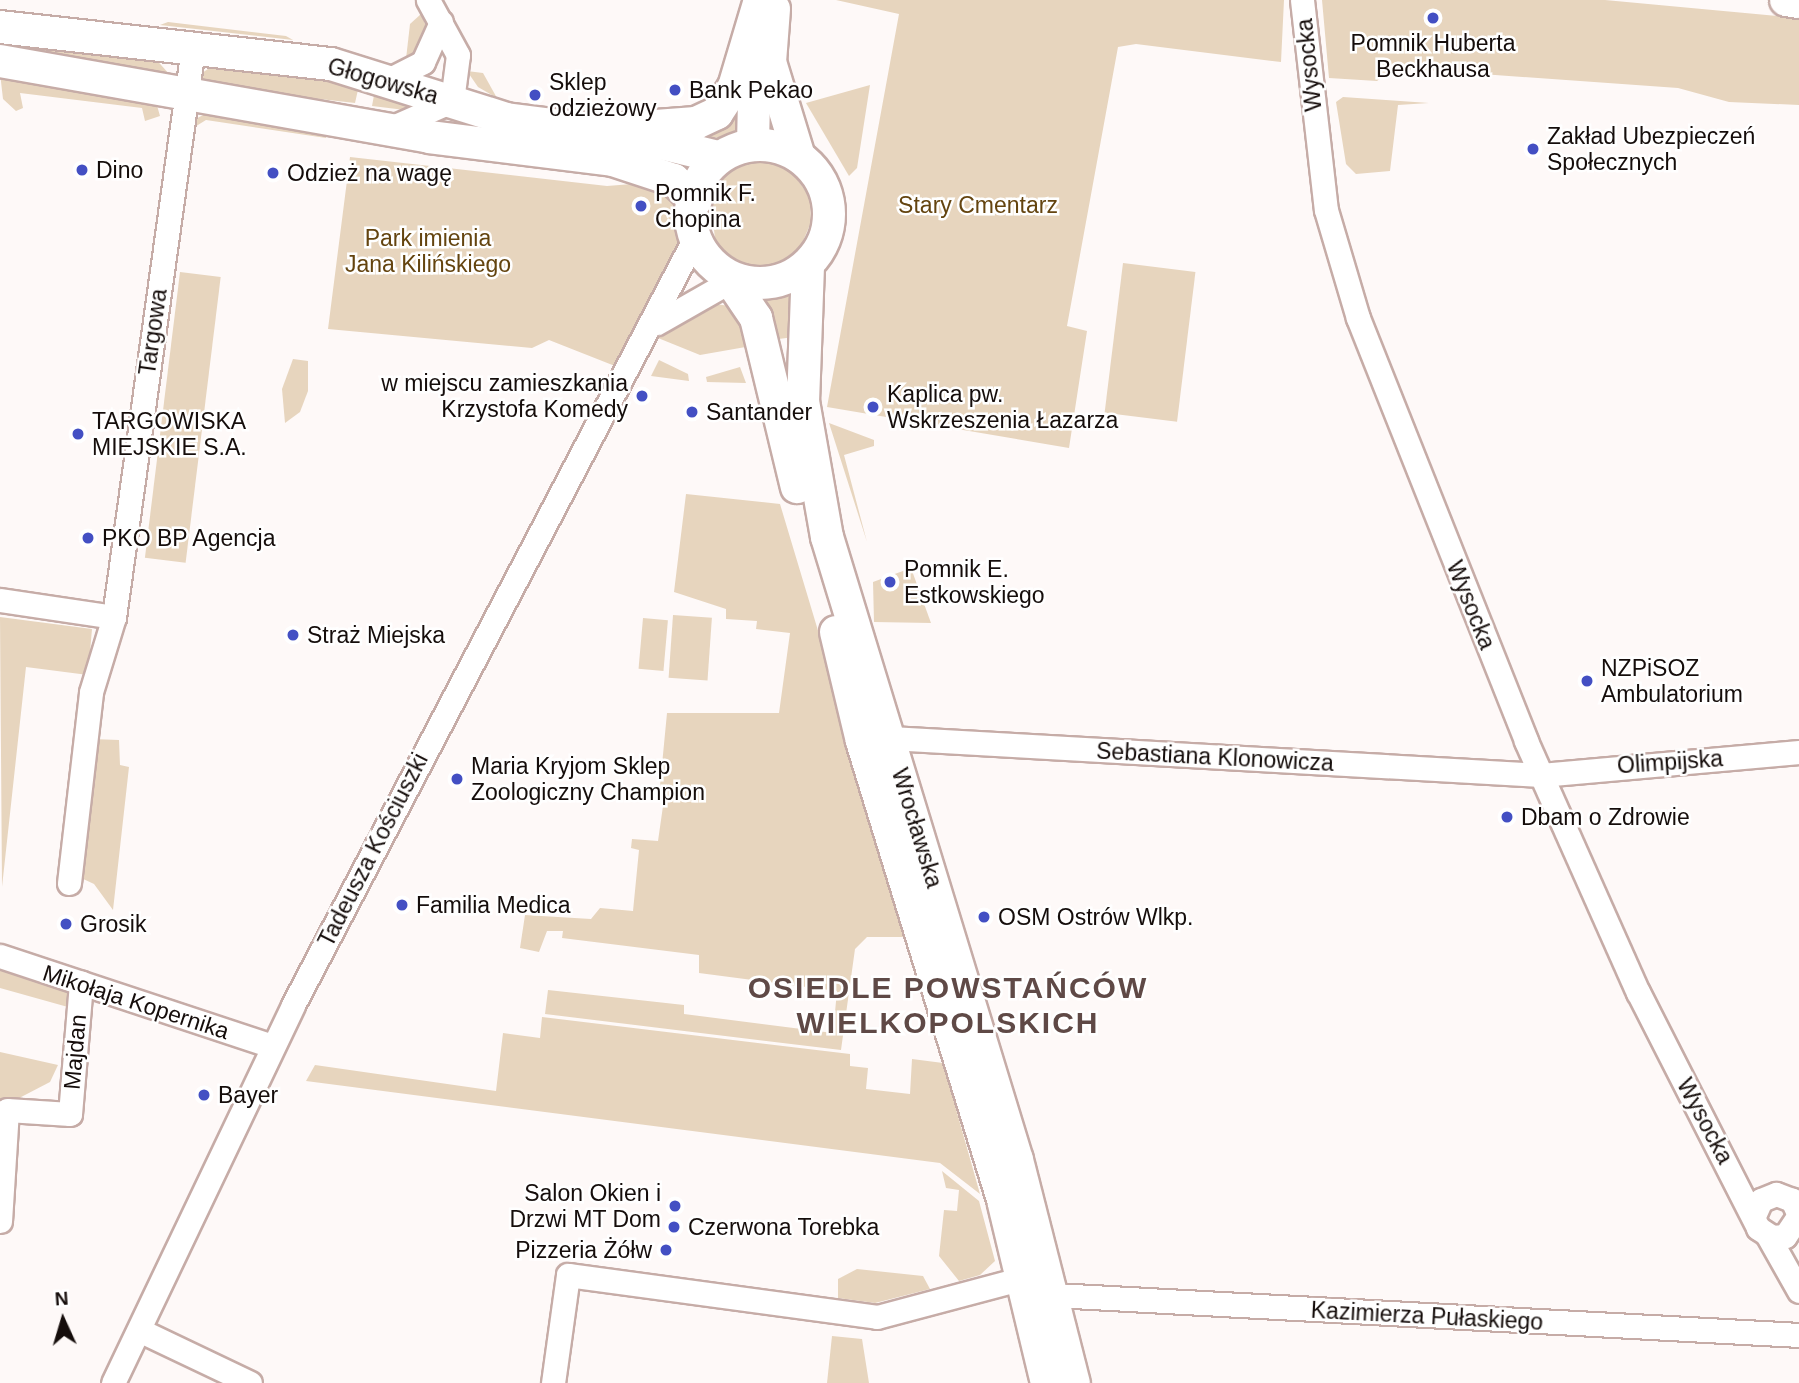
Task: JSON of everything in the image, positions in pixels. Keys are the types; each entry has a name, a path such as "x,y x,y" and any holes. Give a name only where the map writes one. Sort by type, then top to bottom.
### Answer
{"main road":[{"path":"776,0 769,62 799,157 817,176 826,204 824,232 808,266 783,280 731,281 708,261 696,234 696,201 718,157 753,144 799,157"},
{"path":"1786,0 1799,2"},
{"path":"753,144 758,12"},
{"path":"604,131 696,123 717,113 734,87 758,12"},
{"name":"Głogowska","path":"0,27 331,64 390,79 523,123 604,131 718,157"},
{"name":"Głogowska","path":"0,61 386,130 613,160 674,180 696,201"},
{"name":"Wrocławska","path":"808,266 804,414 835,568 890,738 1054,1295 1074,1383"},
{"name":"Wrocławska","path":"731,281 756,318 765,348 862,741 1024,1278 1047,1383"}],"street":[{"path":"386,130 452,101 459,64 441,22 428,0"},
{"name":"Wysocka","path":"1302,0 1324,197 1339,265 1541,775 1638,992 1737,1178 1754,1216 1788,1229"},
{"path":"390,79 423,62 441,22"},
{"name":"Targowa","path":"69,883 90,692 114,617 192,48"},
{"name":"Tadeusza Kościuszki","path":"113,1383 272,1046 652,327 696,234"},
{"path":"652,327 731,281"},
{"path":"0,600 114,617"},
{"name":"Sebastiana Klonowicza","path":"890,738 1541,775"},
{"name":"Olimpijska","path":"1541,775 1799,752"},
{"name":"Mikołaja Kopernika","path":"0,956 272,1046"},
{"name":"Majdan","path":"0,1221 7,1110 70,1114 81,982"},
{"name":"Wysocka","path":"1737,1178 1768,1196"},
{"path":"1754,1216 1768,1196 1795,1200 1788,1229 1796,1285"},
{"path":"553,1383 568,1275 877,1317 1024,1278 1054,1295"},
{"name":"Kazimierza Pułaskiego","path":"1054,1295 1799,1335"},
{"path":"139,1330 250,1383"}],"green space":[{"name":"Stary Cmentarz","path":"836,0 1284,0 1281,62 1136,44 1118,47 1067,326 1087,331 1069,448 827,407 899,14"},
{"path":"1322,0 1605,0 1799,18 1799,105 1729,102 1678,88 1440,71 1393,69 1377,81 1329,78"},
{"path":"421,14 428,31 420,50 406,59 410,24"},
{"path":"168,22 286,36 293,40 160,25"},
{"path":"0,36 153,56 170,75 0,50"},
{"path":"217,63 360,81 355,103 198,85 199,75"},
{"path":"467,71 483,73 497,98 478,87"},
{"path":"0,73 156,102 160,116 145,121 142,108 20,93 23,108 16,111 3,99"},
{"path":"376,85 424,101 405,110 372,106"},
{"path":"870,85 857,168 849,176 806,103"},
{"path":"1343,97 1429,103 1398,105 1390,171 1356,174 1346,164 1336,102"},
{"path":"737,108 748,109 742,127 719,138 677,132"},
{"path":"212,110 327,130 326,138 206,120 193,128 194,120"},
{"name":"Park imienia Jana Kilińskiego","path":"350,157 607,186 657,182 677,204 682,241 620,368 549,340 532,348 328,329"},
{"path":"748,159 788,167 810,197 811,222 791,270 747,271 716,245 708,186"},
{"path":"1123,263 1195,272 1177,422 1105,413"},
{"path":"180,272 221,277 186,563 145,558"},
{"path":"796,286 794,337 771,340 753,289"},
{"path":"707,303 730,306 757,345 700,355 658,338"},
{"path":"293,359 308,361 308,391 300,412 285,423 282,389"},
{"path":"659,360 688,374 689,381 651,376"},
{"path":"740,367 746,383 707,382 706,377"},
{"path":"829,423 874,440 874,446 844,455 867,542"},
{"path":"686,494 780,504 910,937 867,937 855,949 841,1050 545,1014 548,990 684,1005 684,1014 833,1033 837,991 699,973 699,955 562,938 563,931 547,931 539,952 520,948 525,915 591,919 600,908 633,911 639,850 631,848 632,839 658,841 664,799 702,803 659,796 667,713 779,713 790,633 756,629 757,621 726,619 726,609 674,592"},
{"path":"911,568 931,623 874,622 873,582"},
{"path":"673,615 712,618 708,681 669,678"},
{"path":"0,617 92,629 88,675 26,667 2,887"},
{"path":"643,618 668,620 663,671 639,669"},
{"path":"92,739 119,740 120,765 129,767 113,910 94,884 79,877"},
{"path":"0,970 73,993 75,1009 0,988"},
{"path":"542,1017 850,1054 850,1066 868,1068 866,1089 910,1094 912,1059 943,1063 980,1194 940,1163 306,1081 315,1065 496,1091 503,1033 540,1038"},
{"path":"0,1052 58,1065 50,1082 0,1108"},
{"path":"942,1171 979,1201 995,1261 980,1275 959,1281 939,1256 944,1210 957,1211 959,1190 946,1188"},
{"path":"857,1269 923,1276 930,1289 875,1303 838,1298 838,1279"},
{"path":"832,1336 862,1339 869,1383 827,1383"}],"place":[{"name":"Pomnik Huberta Beckhausa","path":"1433,18"},
{"name":"Bank Pekao","path":"675,90"},
{"name":"Sklep odzieżowy","path":"535,95"},
{"name":"Zakład Ubezpieczeń Społecznych","path":"1533,149"},
{"name":"Dino","path":"82,170"},
{"name":"Odzież na wagę","path":"273,173"},
{"name":"Pomnik F. Chopina","path":"641,206"},
{"name":"w miejscu zamieszkania Krzystofa Komedy","path":"642,396"},
{"name":"Kaplica pw. Wskrzeszenia Łazarza","path":"873,407"},
{"name":"Santander","path":"692,412"},
{"name":"TARGOWISKA MIEJSKIE S.A.","path":"78,434"},
{"name":"PKO BP Agencja","path":"88,538"},
{"name":"Pomnik E. Estkowskiego","path":"890,582"},
{"name":"Straż Miejska","path":"293,635"},
{"name":"NZPiSOZ Ambulatorium","path":"1587,681"},
{"name":"Maria Kryjom Sklep Zoologiczny Champion","path":"457,779"},
{"name":"Dbam o Zdrowie","path":"1507,817"},
{"name":"Familia Medica","path":"402,905"},
{"name":"OSM Ostrów Wlkp.","path":"984,917"},
{"name":"Grosik","path":"66,924"},
{"name":"Bayer","path":"204,1095"},
{"name":"Salon Okien i Drzwi MT Dom","path":"675,1206"},
{"name":"Czerwona Torebka","path":"674,1227"},
{"name":"Pizzeria Żółw","path":"666,1250"}],"district":[{"name":"OSIEDLE POWSTAŃCÓW WIELKOPOLSKICH","path":"948,1005"}]}
